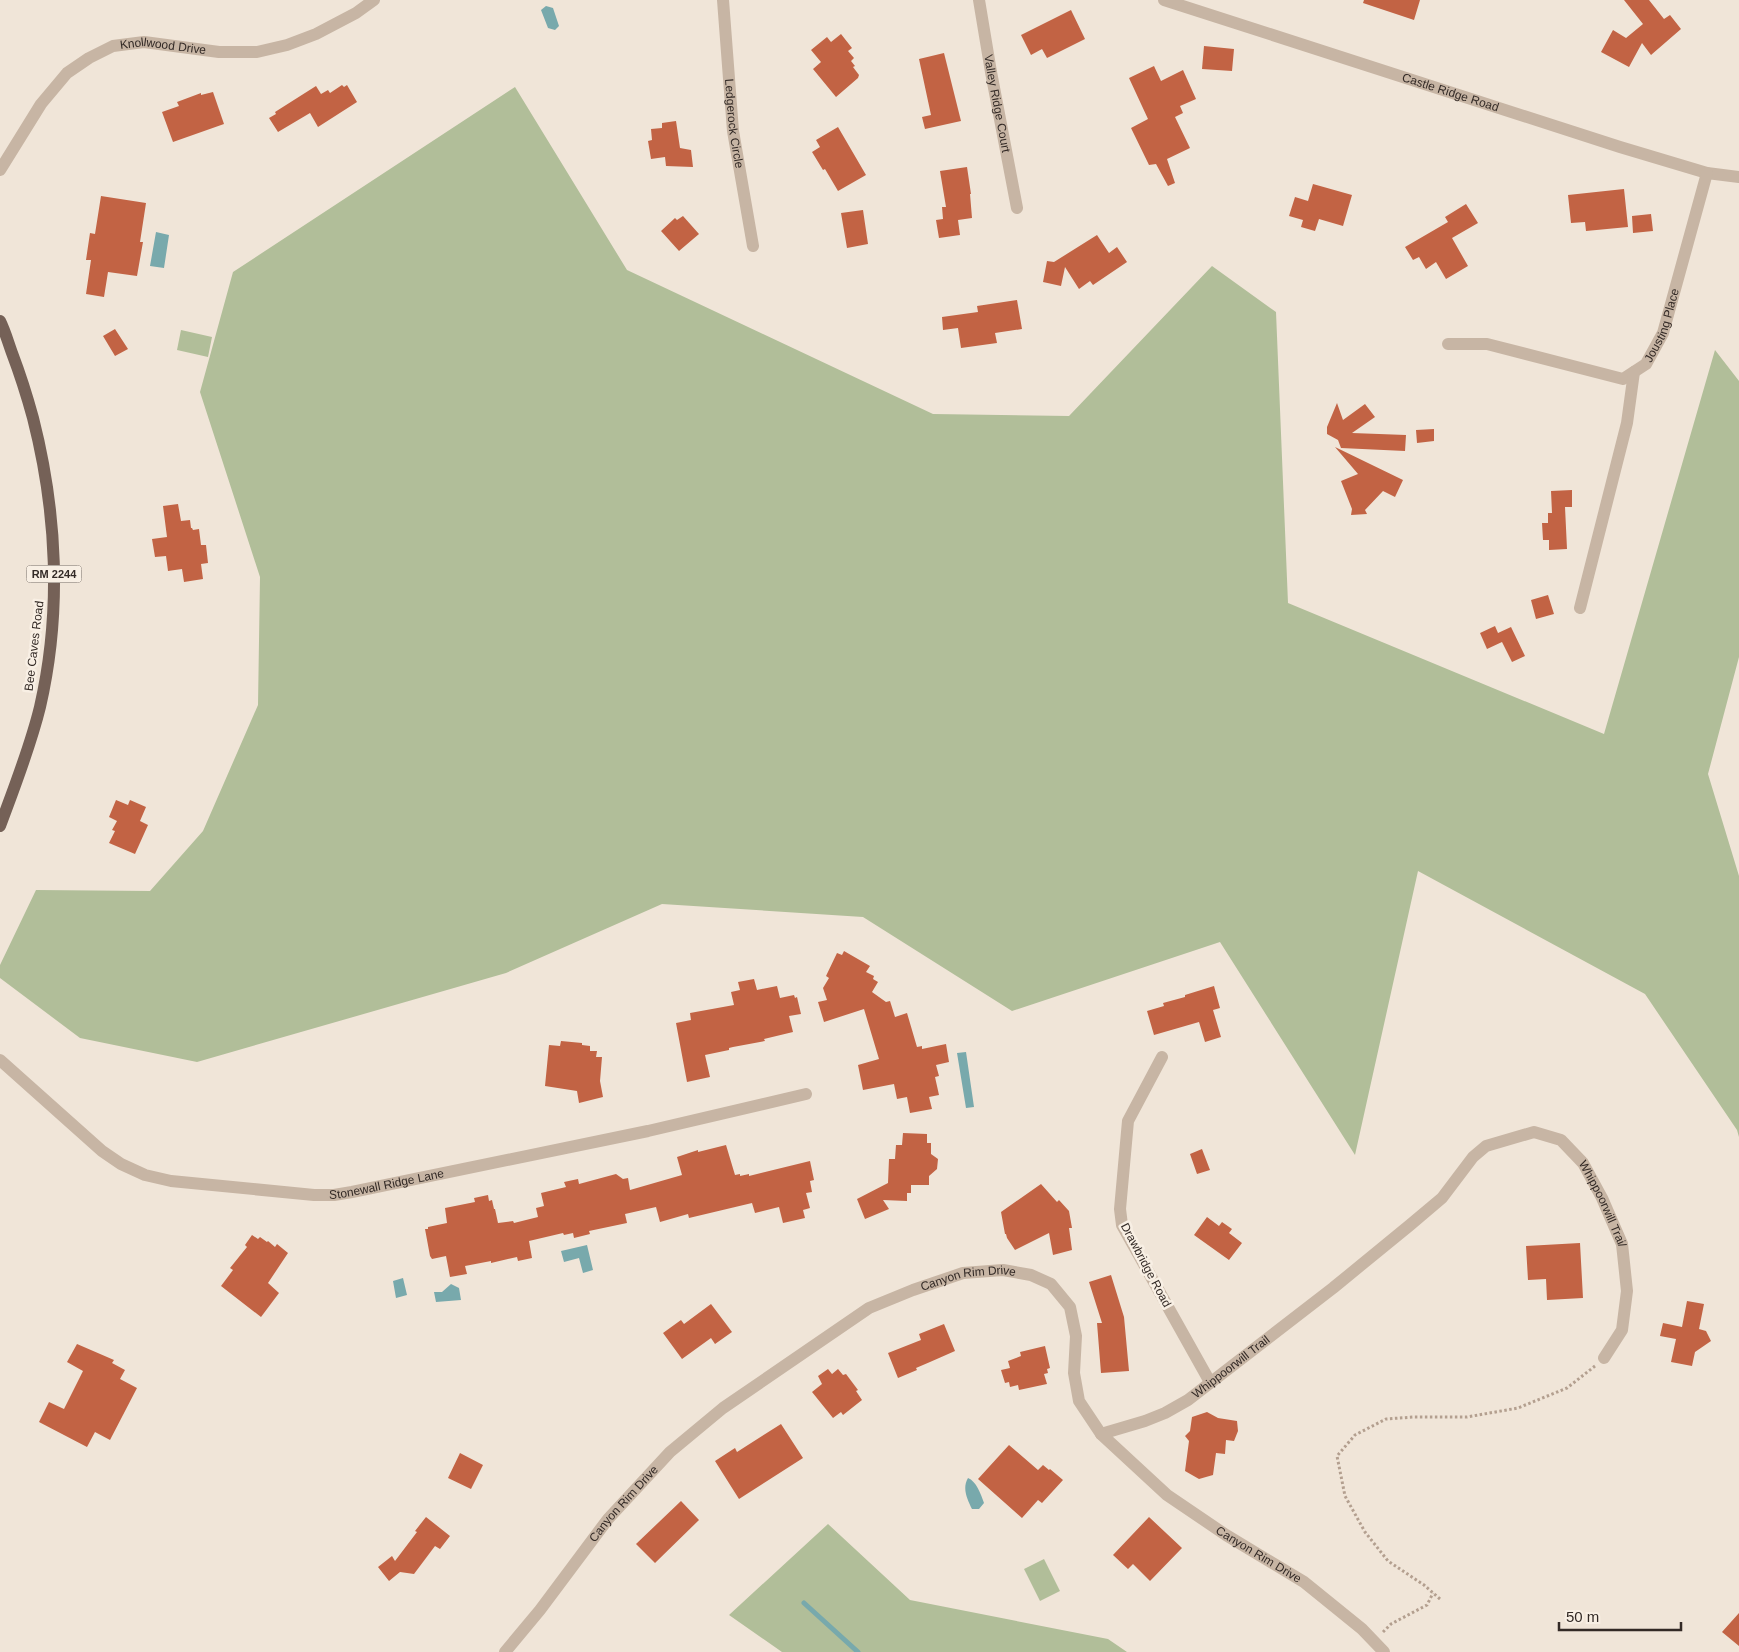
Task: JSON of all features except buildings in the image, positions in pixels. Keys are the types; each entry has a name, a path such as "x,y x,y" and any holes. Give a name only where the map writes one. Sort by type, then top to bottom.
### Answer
{"main road":[{"name":"Bee Caves Road","path":"0,321 26,393 41,451 52,524 54,595 49,656 39,709 18,778 0,826"}],"street":[{"name":"Knollwood Drive","path":"0,170 41,104 67,73 89,58 113,46 144,42 219,52 257,52 287,46 316,34 356,13 374,0"},
{"name":"Ledgerock Circle","path":"723,0 733,132 753,246"},
{"name":"Valley Ridge Court","path":"979,0 1017,208"},
{"name":"Castle Ridge Road","path":"1164,0 1620,147 1707,173 1739,177"},
{"name":"Jousting Place","path":"1448,344 1487,344 1623,379 1634,372 1646,364 1663,334 1707,173"},
{"path":"1580,608 1627,423 1634,372"},
{"name":"Drawbridge Road","path":"1162,1057 1128,1121 1120,1209 1122,1225 1210,1382"},
{"name":"Stonewall Ridge Lane","path":"0,1060 102,1151 121,1164 145,1175 171,1181 314,1195 334,1195 352,1192 648,1131 806,1094"},
{"name":"Whippoorwill Trail","path":"1101,1434 1145,1421 1165,1413 1188,1400 1333,1288 1442,1198 1473,1157 1486,1146 1534,1132 1561,1140 1583,1162 1602,1198 1622,1244 1627,1291 1622,1330 1604,1358"},
{"name":"Canyon Rim Drive","path":"505,1652 540,1610 608,1519 670,1452 723,1408 869,1308 913,1290 964,1273 1003,1270 1031,1275 1051,1284 1070,1307 1076,1336 1074,1373 1079,1401 1101,1434 1167,1495 1226,1535 1304,1582 1362,1629 1384,1652"}],"path":[{"path":"1440,1599 1388,1560 1365,1532 1345,1496 1338,1456 1355,1435 1386,1419 1414,1416 1467,1417 1518,1408 1567,1388 1604,1358"},
{"path":"1374,1642 1391,1624 1427,1606 1433,1593"}],"green space":[{"path":"515,87 627,270 933,414 1069,416 1212,266 1276,312 1288,603 1604,734 1715,350 1739,381 1739,657 1708,774 1739,876 1739,1137 1737,1130 1645,994 1418,871 1355,1155 1220,942 1012,1011 863,917 662,904 506,973 197,1062 80,1038 0,978 0,965 36,890 150,891 203,831 258,705 260,577 200,392 233,272"},
{"path":"181,330 212,337 208,357 177,350"},
{"path":"828,1524 910,1600 1108,1639 1127,1652 782,1652 729,1615"},
{"path":"1044,1559 1060,1591 1040,1601 1024,1569"}],"water":[{"path":"546,6 553,8 559,26 555,30 548,28 541,10"},
{"path":"156,232 169,235 164,268 150,266"},
{"path":"966,1052 974,1107 966,1108 957,1053"},
{"path":"587,1245 593,1270 583,1273 579,1258 564,1262 561,1251"},
{"path":"403,1278 407,1295 396,1298 393,1281"},
{"path":"451,1284 459,1288 461,1300 436,1302 434,1292 442,1292"},
{"path":"968,1478 976,1485 983,1499 984,1503 979,1509 972,1509 967,1497 965,1486"}],"waterway":[{"path":"804,1603 858,1652"}]}
